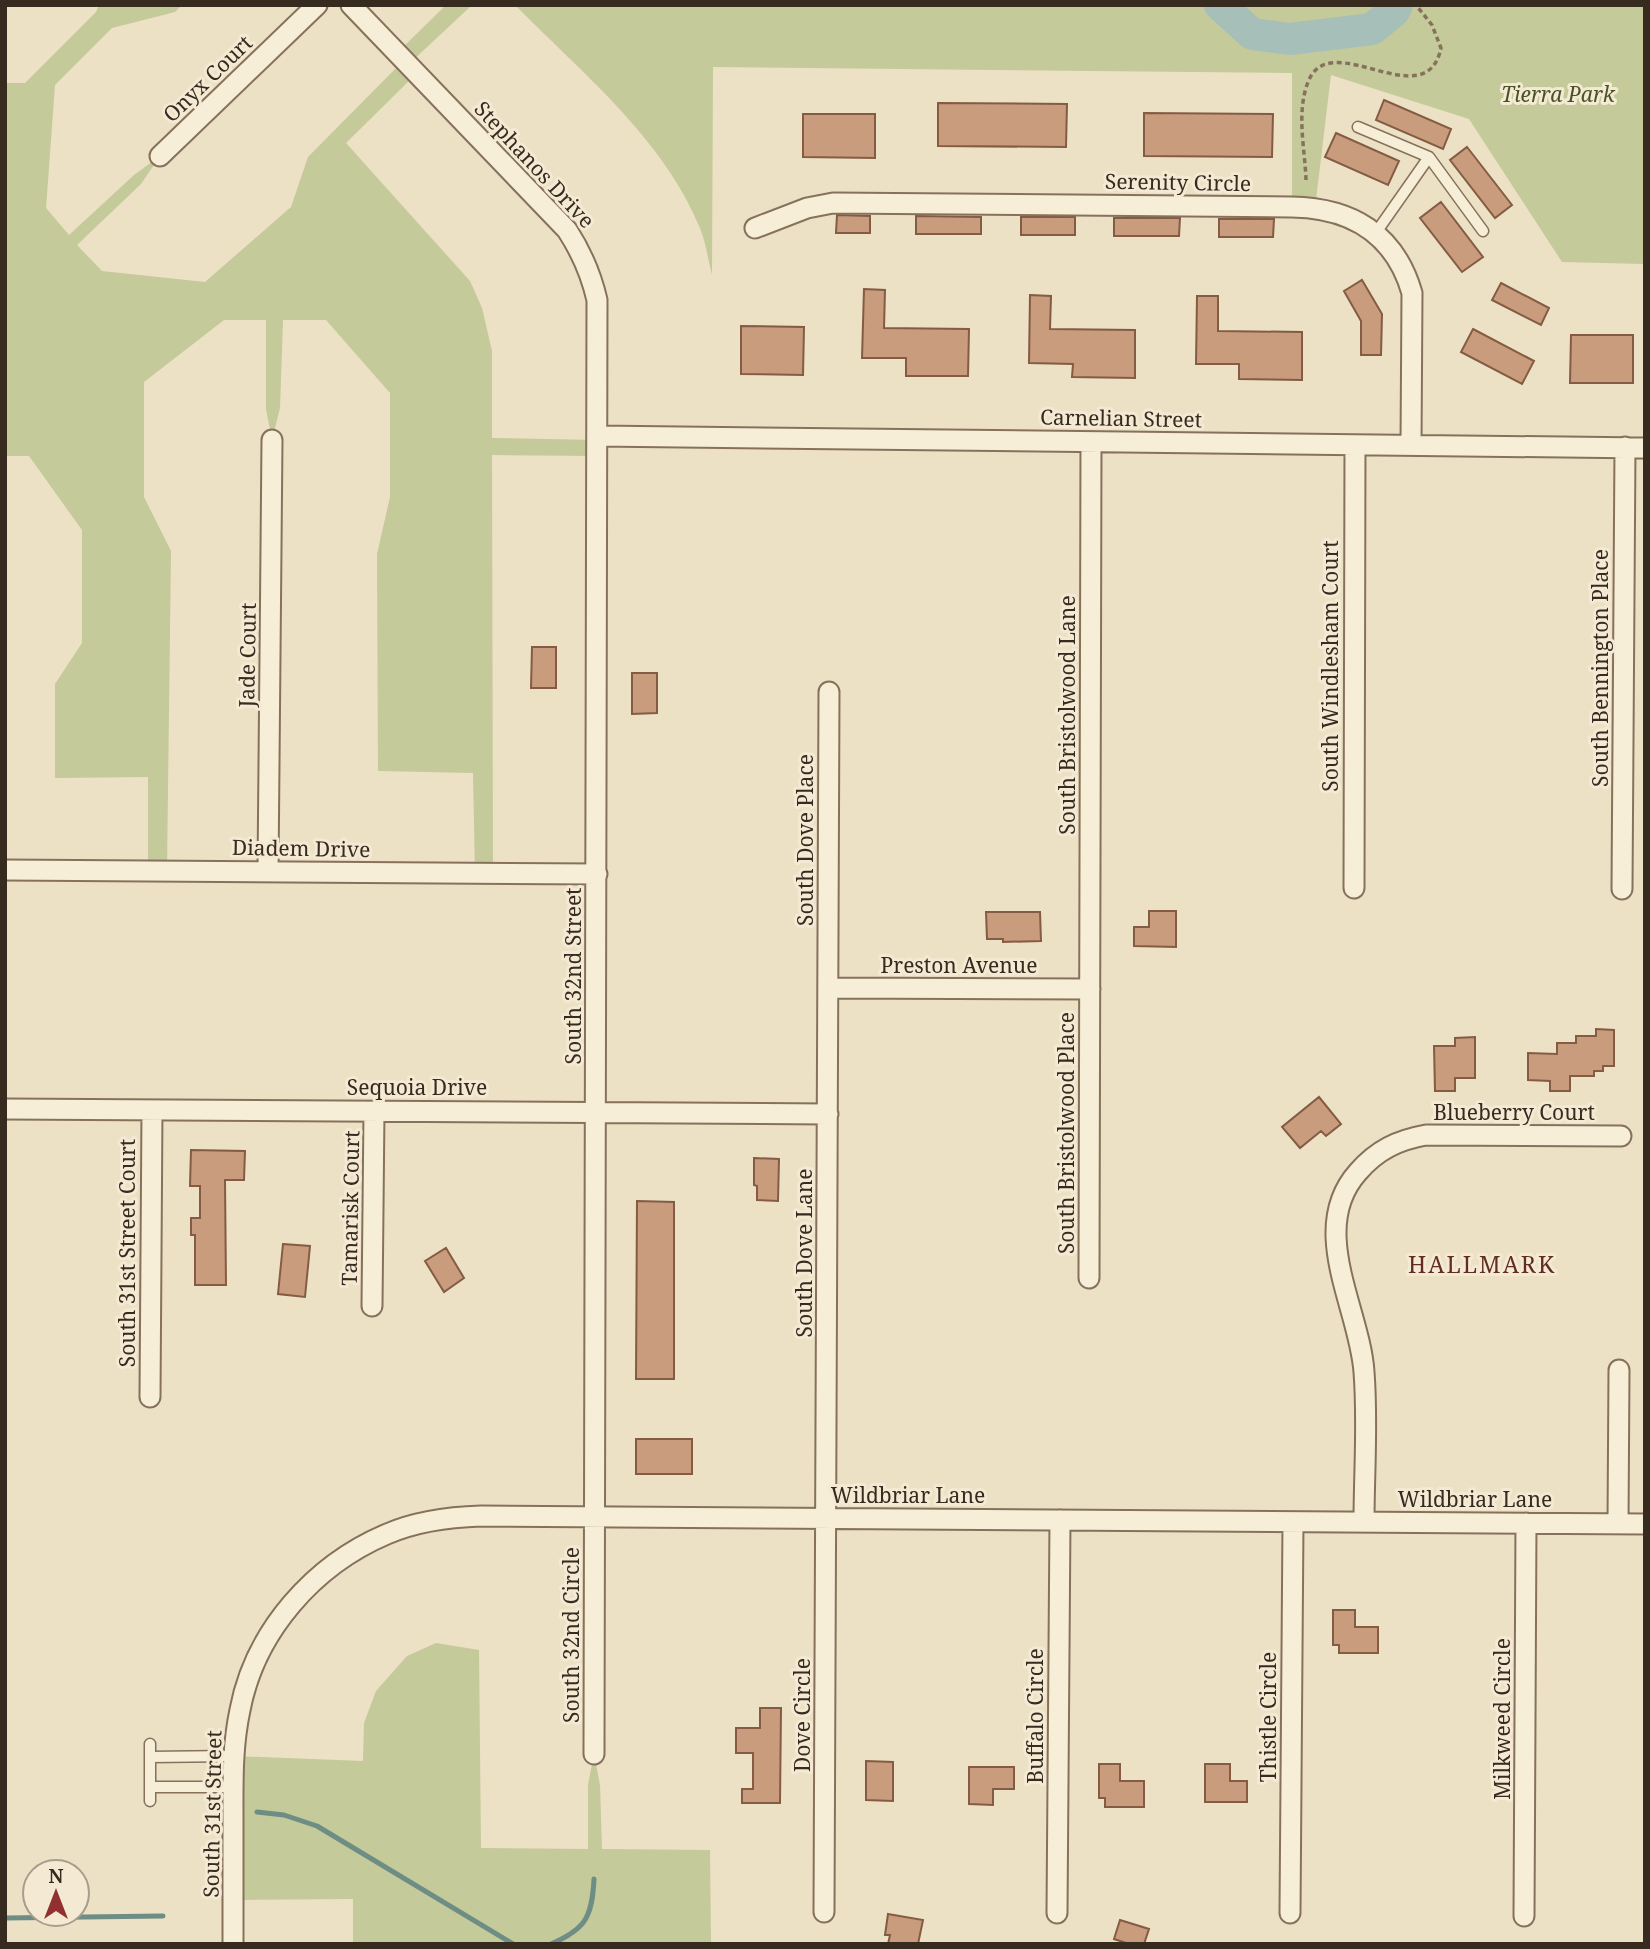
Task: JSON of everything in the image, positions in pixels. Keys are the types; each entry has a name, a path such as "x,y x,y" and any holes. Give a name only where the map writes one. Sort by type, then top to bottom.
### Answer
{"street":[{"name":"Onyx Court","path":"160,156 317,5"},
{"name":"Stephanos Drive","path":"351,5 566,230 579,248 591,273 597,300 598,436"},
{"name":"Serenity Circle","path":"755,228 807,208 833,203 1305,207 1349,217 1375,234 1398,258 1412,293 1411,445"},
{"name":"Carnelian Street","path":"598,436 1645,448"},
{"name":"South 32nd Street","path":"596,1517 598,436"},
{"name":"Jade Court","path":"268,871 272,440"},
{"name":"South Bristolwood Lane","path":"1090,989 1091,442"},
{"name":"South Windlesham Court","path":"1354,888 1355,444"},
{"name":"South Bennington Place","path":"1622,889 1625,447"},
{"name":"South Dove Place","path":"829,692 829,988"},
{"name":"Diadem Drive","path":"5,870 597,874"},
{"name":"Preston Avenue","path":"829,988 1090,989"},
{"name":"South Dove Lane","path":"827,1518 829,988"},
{"name":"South Bristolwood Place","path":"1089,1278 1090,989"},
{"name":"Sequoia Drive","path":"5,1109 828,1114"},
{"name":"South 31st Street Court","path":"150,1396 152,1110"},
{"name":"Tamarisk Court","path":"372,1306 374,1111"},
{"name":"Blueberry Court","path":"1364,1522 1365,1374 1361,1347 1337,1253 1336,1237 1337,1216 1343,1195 1354,1176 1368,1160 1385,1147 1426,1135 1621,1136"},
{"path":"1618,1524 1619,1370"},
{"name":"Wildbriar Lane","path":"246,1686 264,1644 282,1616 303,1590 322,1573 360,1547 389,1533 453,1517 1645,1524"},
{"name":"South 32nd Circle","path":"594,1754 596,1517"},
{"name":"Dove Circle","path":"824,1912 827,1518"},
{"name":"Buffalo Circle","path":"1057,1913 1060,1520"},
{"name":"Thistle Circle","path":"1290,1913 1293,1522"},
{"name":"Milkweed Circle","path":"1524,1916 1526,1523"},
{"name":"South 31st Street","path":"233,1944 233,1756 246,1686"}],"lane":[{"path":"1358,127 1429,157 1483,231"},
{"path":"1375,234 1429,157"},
{"path":"150,1744 150,1801"},
{"path":"150,1756 233,1756"},
{"path":"150,1787 233,1787"}],"path":[{"path":"1306,180 1302,132 1307,84 1314,71 1320,65 1340,62 1409,76 1435,65 1441,48 1438,37 1417,5"}],"green space":[{"path":"99,5 182,5 175,12 112,28 55,85 46,208 69,235 134,175 160,156 141,184 77,245 102,271 205,282 291,207 308,157 404,60 397,53 446,5 472,5 409,64 417,73 346,143 470,281 482,308 492,351 492,438 598,440 598,456 492,455 493,873 475,873 473,773 378,771 377,554 390,497 390,393 326,320 283,320 280,408 272,440 266,409 266,320 224,320 144,382 144,497 171,551 167,870 148,870 148,777 55,778 55,684 82,643 82,530 29,456 5,456 5,83 25,83 96,12"},
{"name":"Tierra Park","path":"515,5 1645,5 1645,264 1562,262 1469,119 1331,75 1315,208 1292,207 1292,73 713,67 712,275 700,228 665,165 619,108"},
{"path":"436,1643 479,1650 481,1848 588,1849 588,1785 594,1754 600,1785 602,1849 710,1850 711,1944 353,1944 353,1899 233,1900 233,1756 363,1761 364,1723 376,1691 407,1656"}],"building":[{"path":"1384,100 1451,129 1443,149 1376,120"},
{"path":"938,103 1067,104 1066,147 938,146"},
{"path":"1144,113 1273,114 1272,157 1144,156"},
{"path":"803,114 875,114 875,158 803,157"},
{"path":"1336,133 1399,161 1388,185 1325,157"},
{"path":"1467,147 1512,205 1495,218 1450,160"},
{"path":"1441,202 1483,257 1462,272 1420,218"},
{"path":"837,215 870,216 870,233 836,233"},
{"path":"916,216 981,217 981,234 916,234"},
{"path":"1021,217 1075,217 1075,235 1021,235"},
{"path":"1114,218 1180,218 1179,236 1114,236"},
{"path":"1219,219 1274,219 1273,237 1219,237"},
{"path":"1362,280 1382,314 1381,355 1361,355 1361,321 1344,291"},
{"path":"1501,283 1549,308 1541,325 1492,300"},
{"path":"864,289 885,290 884,328 969,329 968,376 906,376 906,358 862,358"},
{"path":"1030,295 1051,296 1050,329 1135,330 1135,378 1072,377 1073,364 1029,363"},
{"path":"1197,296 1218,296 1218,331 1302,332 1302,380 1239,379 1239,364 1196,364"},
{"path":"741,326 804,327 803,375 741,374"},
{"path":"1473,329 1534,361 1522,384 1461,352"},
{"path":"1571,335 1633,335 1633,383 1570,383"},
{"path":"532,647 556,647 556,688 531,688"},
{"path":"632,673 657,673 657,713 632,714"},
{"path":"1149,911 1176,911 1176,947 1134,946 1134,927 1149,927"},
{"path":"986,912 1040,912 1041,941 1003,942 1003,939 987,939"},
{"path":"1596,1029 1614,1030 1614,1066 1603,1066 1603,1071 1594,1071 1594,1076 1570,1076 1570,1091 1550,1091 1550,1081 1528,1080 1528,1053 1557,1054 1557,1043 1576,1043 1576,1036 1596,1036"},
{"path":"1475,1037 1475,1078 1455,1078 1455,1091 1435,1091 1434,1046 1455,1046 1455,1038"},
{"path":"1319,1097 1341,1124 1326,1136 1321,1131 1300,1148 1282,1127"},
{"path":"191,1150 245,1151 244,1180 225,1180 226,1285 195,1285 195,1235 191,1235 191,1218 200,1218 200,1186 190,1186"},
{"path":"754,1158 779,1159 778,1201 757,1200"},
{"path":"637,1201 674,1202 674,1379 636,1379"},
{"path":"283,1244 310,1246 305,1297 278,1294"},
{"path":"446,1248 464,1278 444,1292 425,1261"},
{"path":"636,1439 692,1439 692,1474 636,1474"},
{"path":"1333,1610 1355,1610 1355,1627 1378,1627 1378,1653 1339,1653 1339,1645 1333,1645"},
{"path":"760,1708 781,1708 780,1803 742,1803 742,1789 753,1789 753,1753 736,1753 736,1728 760,1728"},
{"path":"866,1761 893,1762 893,1801 866,1800"},
{"path":"1099,1764 1120,1764 1120,1781 1144,1781 1144,1807 1105,1807 1105,1798 1099,1798"},
{"path":"1205,1764 1230,1764 1230,1781 1247,1781 1247,1802 1205,1802"},
{"path":"969,1767 1014,1767 1014,1789 993,1789 993,1805 969,1804"},
{"path":"888,1914 923,1920 918,1944 888,1944 890,1935 885,1935"},
{"path":"1120,1920 1149,1929 1144,1944 1129,1944 1114,1939"}],"waterway":[{"path":"1220,5 1252,34 1290,39 1372,29 1394,11 1397,5"},
{"path":"257,1812 284,1815 317,1826 513,1944"},
{"path":"551,1944 572,1933 585,1920 591,1903 594,1879"},
{"path":"5,1918 163,1916"}],"district":[{"name":"HALLMARK","path":"1482,1265"}]}
